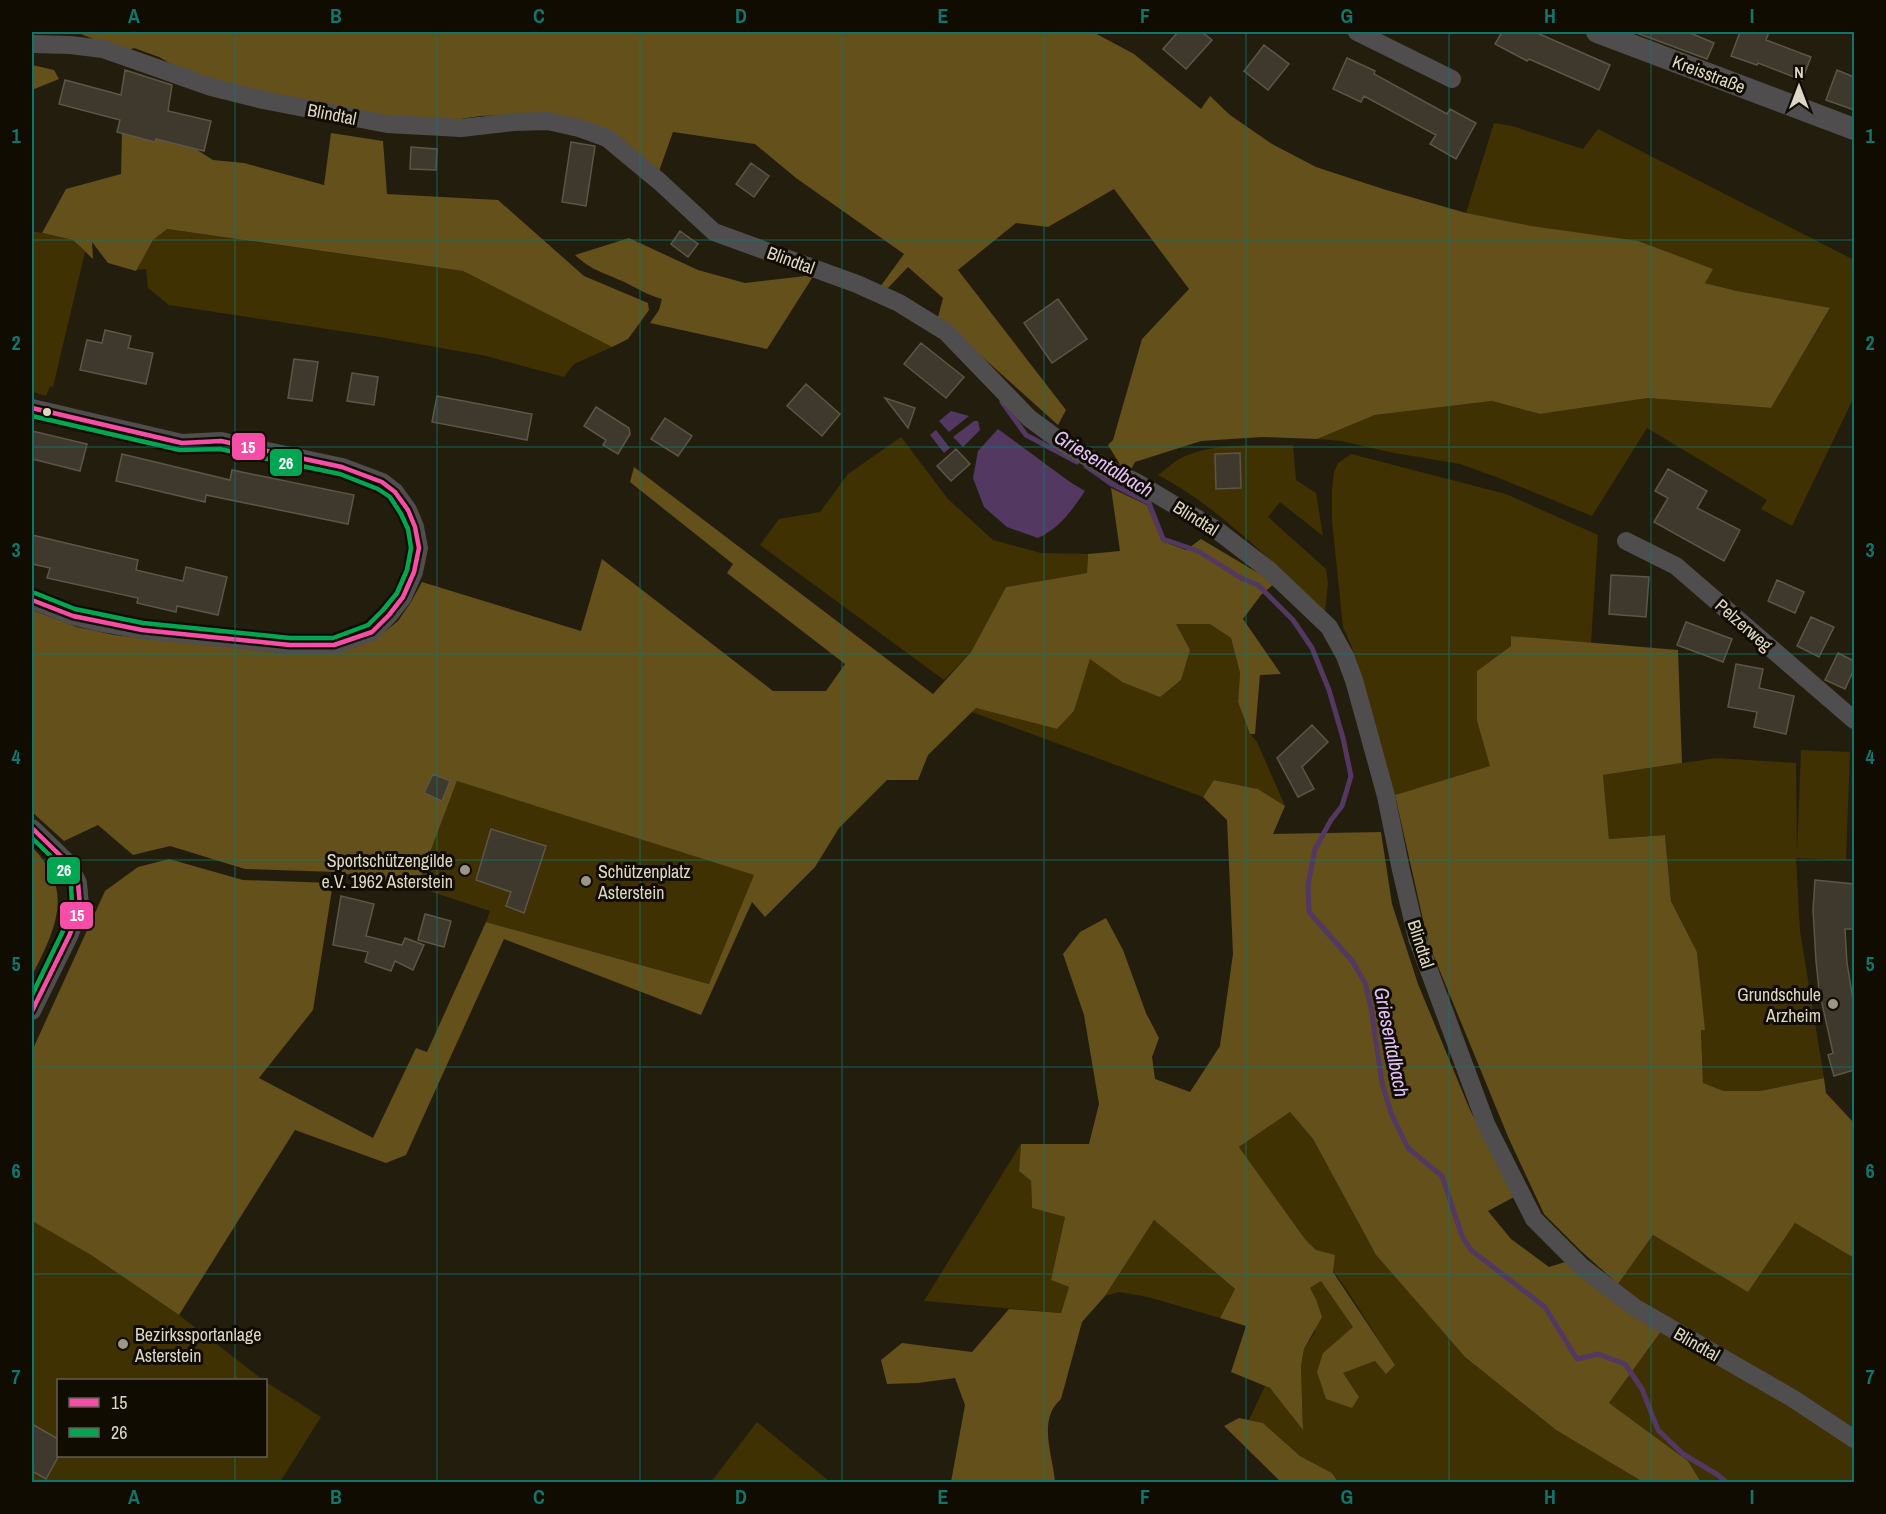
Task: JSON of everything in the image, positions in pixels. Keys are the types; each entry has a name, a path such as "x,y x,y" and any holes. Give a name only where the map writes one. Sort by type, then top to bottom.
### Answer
{"street":[{"path":"1357,32 1452,79"},
{"name":"Kreisstraße","path":"1597,32 1854,129"},
{"name":"Blindtal","path":"32,44 103,49 211,87 263,100 387,124 461,128 548,121 579,128 607,138 660,182 714,232 857,284 899,303 946,332 1029,418 1067,446 1136,482 1218,531 1269,570 1329,627 1345,656 1354,680 1386,796 1417,938 1486,1124 1534,1219 1582,1267 1634,1307 1792,1398 1854,1439"},
{"path":"32,408 182,443 221,441 342,467 382,482 395,492 408,510 416,528 419,548 414,572 403,597 372,632 334,645 290,645 142,630 73,616 32,600"},
{"name":"Pelzerweg","path":"1626,541 1676,566 1854,720"},
{"path":"32,828 68,863 78,883 80,906 70,934 32,1011"}],"shaded area":[{"path":"76,32 1093,32 1134,54 1201,109 1210,96 1230,115 1272,144 1316,167 1466,213 1531,226 1638,241 1713,269 1705,283 1830,308 1771,408 1648,398 1540,414 1492,401 1375,415 1317,439 1262,437 1201,441 1135,462 1130,471 1121,466 1108,445 1113,440 1142,339 1189,289 1114,189 1048,227 1016,223 958,270 1066,410 1058,425 938,317 943,298 908,267 888,288 880,287 904,254 796,178 755,144 673,132 658,174 540,114 480,116 435,123 333,107 192,76 159,57 134,48 125,52"},
{"path":"32,65 54,70 59,79 32,90"},
{"path":"1494,123 1512,126 1583,149 1598,129 1854,260 1854,397 1792,526 1761,509 1767,500 1647,428 1592,516 1460,464 1341,441 1317,439 1375,415 1492,401 1540,414 1648,398 1771,408 1830,309 1705,283 1712,269 1466,213"},
{"path":"161,127 213,160 244,163 324,185 331,133 383,141 387,194 498,200 584,276 648,303 649,310 628,339 612,347 463,271 167,229 153,240 136,271 108,263 92,242 93,259 73,240 42,233 66,189 121,174 122,132"},
{"path":"166,229 463,271 612,347 574,364 564,377 486,356 380,337 169,305 148,288 146,269 136,270 153,240"},
{"path":"32,231 73,240 85,252 53,387 50,386 46,396 33,392 32,396"},
{"path":"629,238 698,270 745,283 814,275 767,349 650,323 659,310 662,299 597,270 575,255"},
{"path":"951,411 969,416 949,432 939,421"},
{"path":"974,421 978,421 980,430 963,447 953,437"},
{"path":"998,429 1085,491 1059,524 1038,538 1007,527 984,507 973,478 978,451"},
{"path":"936,430 950,448 944,453 930,435"},
{"path":"901,437 948,499 993,540 1041,553 1088,554 1087,573 1006,587 971,652 944,680 760,545 779,519 820,512 848,474"},
{"path":"1293,445 1296,480 1316,493 1323,536 1280,502 1268,517 1326,569 1328,583 1325,612 1225,520 1181,488 1158,475 1175,462 1197,452 1224,447"},
{"path":"1351,454 1506,494 1598,535 1591,643 1511,636 1511,646 1477,671 1477,721 1491,766 1395,795 1376,738 1362,679 1343,627 1332,521 1332,491 1334,472 1338,463"},
{"path":"634,467 933,694 971,652 1006,587 1087,573 1088,554 1120,551 1111,488 1147,505 1162,541 1186,550 1201,539 1275,583 1261,595 1243,619 1281,674 1260,675 1255,734 1250,734 1238,702 1240,673 1231,638 1210,624 1176,624 1190,650 1181,680 1160,697 1122,682 1090,659 1074,711 1057,729 976,708 928,755 918,780 887,780 839,828 815,867 765,917 752,902 701,1015 504,939 406,1155 386,1163 295,1130 179,1315 91,1255 34,1222 32,1220 32,1051 105,891 138,867 169,859 243,880 333,883 313,1010 259,1078 373,1138 416,1048 427,1052 486,922 709,984 754,875 457,781 417,887 335,872 245,869 170,846 133,855 98,825 64,841 32,812 32,610 77,627 114,635 283,653 383,633 398,621 422,582 581,631 602,559 773,691 826,691 845,664 727,573 733,564 630,482"},
{"path":"1176,624 1211,624 1231,638 1240,673 1238,702 1250,734 1257,742 1285,806 1258,789 1215,780 1203,797 972,712 976,708 1057,729 1074,711 1090,658 1122,682"},
{"path":"1511,636 1678,650 1682,763 1603,775 1609,839 1665,835 1671,901 1697,952 1705,1030 1701,1030 1703,1083 1724,1091 1760,1091 1824,1078 1826,1093 1854,1123 1854,1258 1795,1223 1748,1292 1653,1235 1618,1284 1544,1214 1509,1139 1428,942 1395,795 1490,766 1477,721 1477,671 1511,646"},
{"path":"1801,750 1850,752 1846,860 1796,858 1800,931 1824,1078 1760,1091 1724,1091 1703,1083 1701,1029 1704,1030 1697,952 1671,901 1665,835 1609,839 1603,775 1716,758 1796,763 1797,853"},
{"path":"1214,780 1258,789 1285,806 1273,834 1381,832 1392,904 1418,984 1470,1110 1514,1197 1488,1211 1511,1239 1549,1267 1565,1262 1662,1330 1609,1403 1688,1461 1701,1482 1643,1482 1556,1430 1465,1357 1376,1255 1313,1139 1290,1112 1239,1147 1305,1239 1316,1250 1335,1255 1333,1272 1395,1365 1386,1374 1375,1361 1343,1373 1359,1397 1352,1408 1326,1399 1317,1372 1323,1353 1353,1327 1321,1281 1310,1288 1322,1317 1304,1349 1301,1366 1303,1430 1270,1388 1231,1372 1246,1326 1220,1318 1235,1289 1154,1220 1105,1296 1082,1322 1061,1399 1054,1407 1048,1427 1055,1482 951,1482 965,1405 955,1378 887,1384 881,1360 902,1343 972,1352 1009,1309 1061,1313 1069,1287 1051,1280 1065,1217 1032,1208 1031,1181 1019,1171 1021,1144 1089,1144 1099,1104 1084,1015 1063,954 1080,932 1106,918 1123,950 1146,1013 1159,1038 1152,1057 1155,1079 1190,1092 1220,1046 1233,954 1227,820 1203,797"},
{"name":"Schützenplatz Asterstein","path":"457,781 755,875 709,984 486,922 490,911 417,887"},
{"path":"32,847 46,863 54,879 57,910 48,942 32,976"},
{"path":"1290,1112 1313,1139 1376,1255 1465,1357 1556,1430 1643,1482 1338,1482 1332,1473 1300,1456 1263,1423 1249,1420 1265,1386 1275,1393 1303,1429 1301,1366 1304,1349 1315,1332 1316,1299 1310,1288 1321,1280 1354,1327 1323,1353 1342,1373 1375,1361 1395,1365 1342,1283 1305,1239 1239,1147"},
{"path":"1021,1144 1019,1171 1031,1181 1032,1208 1065,1217 1051,1280 1069,1287 1061,1313 924,1301"},
{"name":"Bezirkssportanlage Asterstein","path":"32,1220 91,1255 179,1315 262,1379 57,1379 57,1457 267,1457 267,1383 321,1417 280,1482 32,1482"},
{"path":"1154,1220 1235,1289 1220,1318 1148,1297 1119,1292 1105,1296"},
{"path":"1795,1223 1854,1258 1854,1433 1660,1317 1618,1284 1653,1235 1748,1291"},
{"path":"1662,1330 1854,1445 1854,1482 1701,1482 1688,1461 1609,1403"},
{"path":"1239,1418 1263,1423 1300,1456 1332,1473 1338,1482 1281,1482 1224,1426"},
{"path":"757,1422 830,1482 711,1482"}],"building":[{"path":"1178,32 1202,32 1212,40 1186,69 1163,49"},
{"path":"1502,32 1535,32 1610,65 1599,90 1529,59 1527,61 1495,44"},
{"path":"1634,32 1688,32 1714,43 1707,59"},
{"path":"1740,32 1769,32 1766,40 1811,57 1802,80 1758,63 1757,65 1731,56"},
{"path":"1264,45 1289,64 1268,90 1244,71"},
{"path":"1347,58 1375,71 1374,74 1447,114 1450,109 1476,123 1456,159 1430,144 1436,135 1364,96 1361,102 1333,89"},
{"path":"125,70 172,85 168,111 211,121 204,151 117,132 120,120 59,104 65,80 121,95"},
{"path":"1837,70 1854,77 1854,110 1826,100"},
{"path":"571,142 595,146 586,206 562,202"},
{"path":"411,147 437,149 436,170 410,169"},
{"path":"751,163 769,176 754,197 736,184"},
{"path":"680,231 698,244 688,257 671,244"},
{"path":"1058,299 1087,339 1052,363 1024,323"},
{"path":"105,330 131,336 128,348 153,353 146,384 80,370 87,340 102,343"},
{"path":"921,343 964,377 946,398 904,364"},
{"path":"294,359 318,362 312,401 288,398"},
{"path":"352,373 378,377 374,405 347,401"},
{"path":"806,384 840,414 822,436 787,406"},
{"path":"437,396 532,414 527,440 432,422"},
{"path":"885,398 915,408 908,428"},
{"path":"596,407 629,428 630,434 618,454 603,445 606,440 584,426"},
{"path":"665,418 692,436 678,456 651,439"},
{"path":"32,431 87,444 80,471 32,459"},
{"path":"956,449 970,464 951,481 937,466"},
{"path":"1240,453 1241,488 1216,489 1215,454"},
{"path":"122,454 230,480 232,470 354,495 348,524 206,495 205,502 116,481"},
{"path":"1668,469 1707,491 1697,508 1740,530 1724,561 1654,522 1668,498 1655,491"},
{"path":"32,535 138,560 136,570 183,581 186,567 227,577 218,615 177,606 176,612 137,603 138,598 47,578 50,568 32,564"},
{"path":"1611,575 1649,577 1646,617 1609,614"},
{"path":"1777,580 1804,592 1795,613 1768,601"},
{"path":"1811,617 1834,627 1819,657 1797,646"},
{"path":"1686,622 1732,639 1723,662 1677,645"},
{"path":"1838,653 1854,661 1854,669 1845,689 1825,680"},
{"path":"1736,664 1763,669 1759,688 1794,696 1786,734 1754,727 1757,712 1728,707"},
{"path":"1312,725 1328,742 1302,767 1314,789 1298,797 1277,758"},
{"path":"433,774 450,781 442,801 424,793"},
{"path":"491,829 546,846 524,913 506,906 511,892 476,880"},
{"path":"1815,880 1854,884 1854,929 1845,929 1847,963 1854,1005 1854,1070 1834,1076 1828,1055 1833,1053 1819,990 1816,961 1813,910"},
{"path":"341,896 374,904 366,936 402,945 405,938 424,945 413,970 395,961 391,971 365,962 368,952 333,945"},
{"path":"425,914 451,921 444,947 418,940"},
{"path":"32,1424 57,1438 58,1457 46,1479 32,1471"}],"waterway":[{"name":"Griesentalbach","path":"1002,402 1026,435 1077,462"},
{"name":"Griesentalbach","path":"1086,466 1110,483 1149,503 1163,539 1198,551 1241,578 1258,585 1293,620 1312,648 1329,690 1351,776 1342,806 1331,820 1315,849 1308,885 1309,912 1353,962 1365,983 1382,1083 1391,1113 1408,1148 1442,1176 1462,1236 1471,1250 1545,1307 1577,1359 1598,1354 1625,1364 1642,1389 1658,1430 1683,1454 1726,1482"}],"transit line":[{"name":"15","path":"32,408 182,443 221,441 342,467 382,482 395,492 408,510 415,527 419,548 414,572 403,597 389,615 372,632 334,645 290,645 142,630 73,616 32,600"},
{"name":"26","path":"32,416 180,450 220,449 340,474 378,489 390,497 408,529 411,548 407,570 397,593 383,610 368,625 333,638 290,638 143,623 75,609 35,593"},
{"name":"15","path":"32,828 68,863 78,883 80,906 70,934 32,1011"},
{"name":"26","path":"32,838 62,867 71,885 72,905 63,931 32,995"}],"place":[{"name":"Sportschützengilde e.V. 1962 Asterstein","path":"465,870"},
{"name":"Schützenplatz Asterstein","path":"586,881"},
{"name":"Grundschule Arzheim","path":"1833,1004"},
{"name":"Bezirkssportanlage Asterstein","path":"123,1344"}]}
